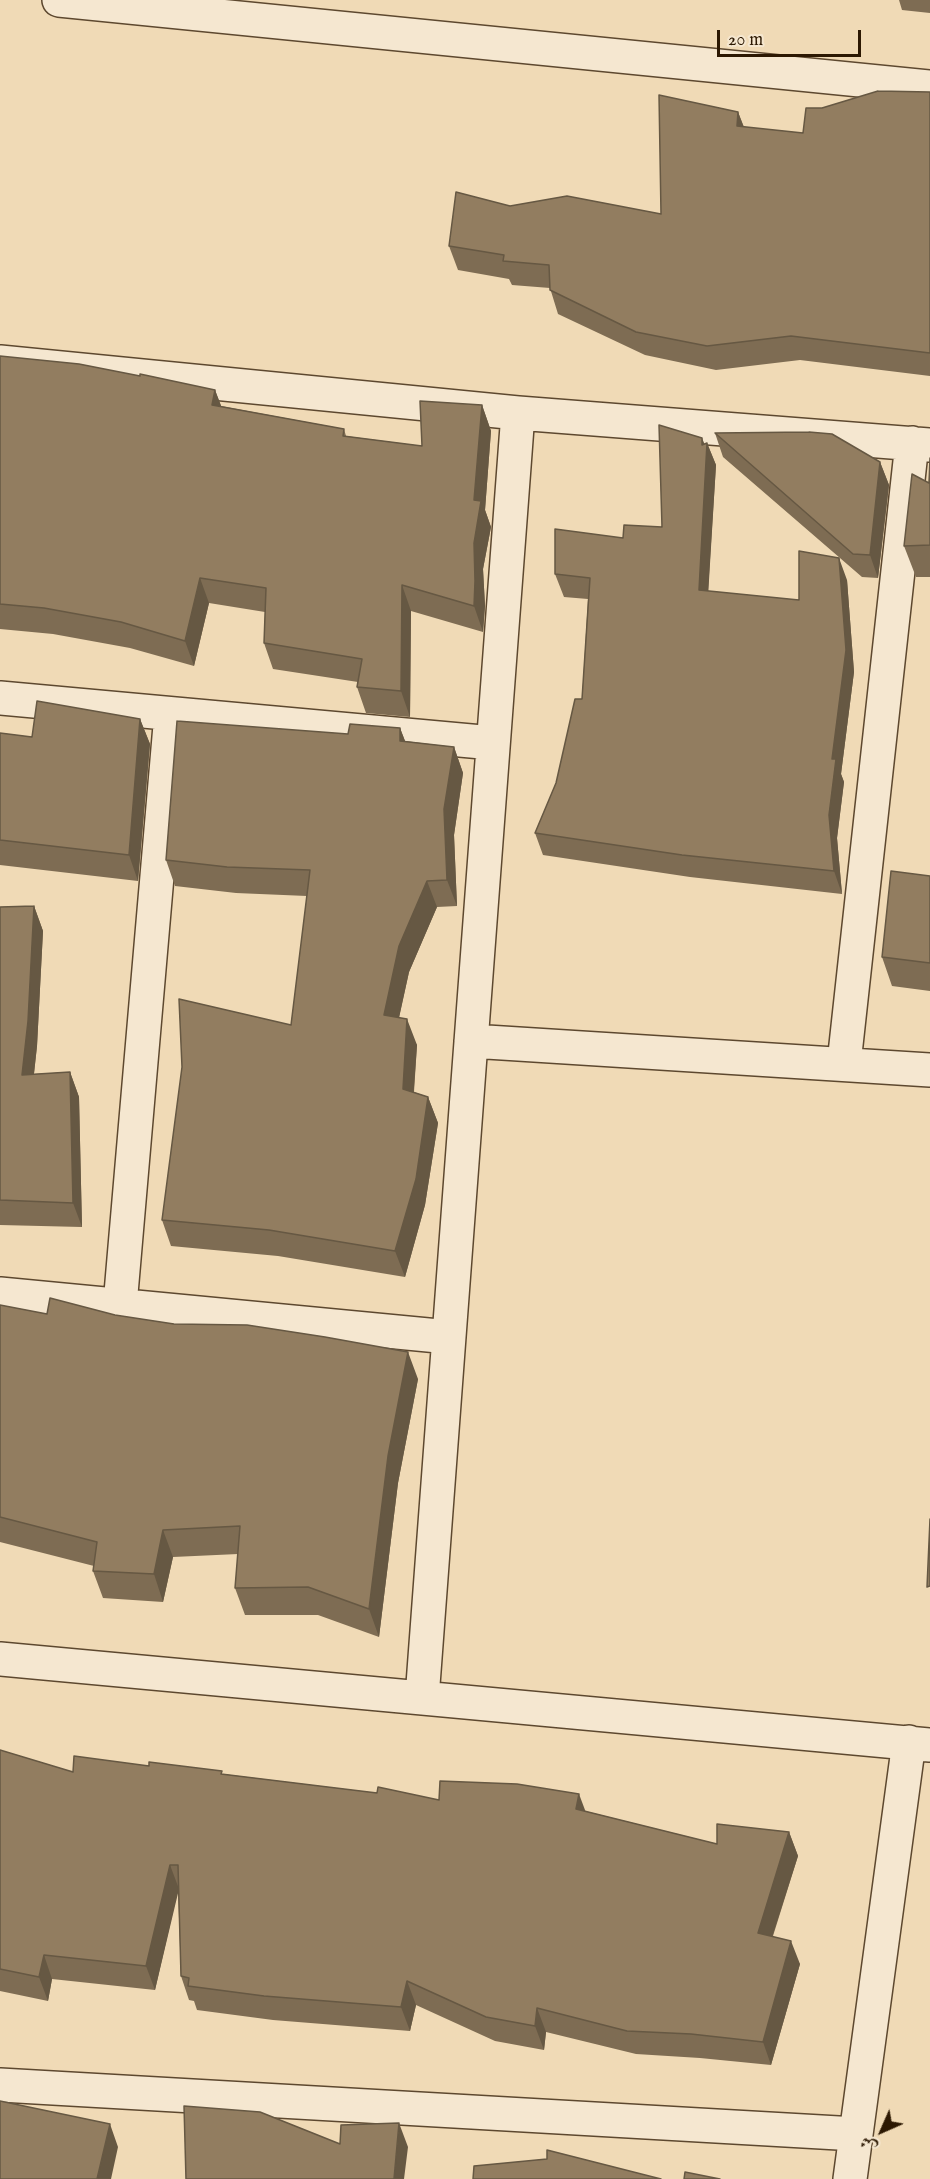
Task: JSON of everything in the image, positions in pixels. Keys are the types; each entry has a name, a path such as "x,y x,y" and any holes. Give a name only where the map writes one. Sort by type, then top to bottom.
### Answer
{"street":[{"path":"59,0 930,87"},
{"path":"0,362 518,413 921,444 843,1063"},
{"path":"422,1698 518,413"},
{"path":"0,698 493,743"},
{"path":"120,1305 171,714"},
{"path":"471,1041 930,1070"},
{"path":"0,1294 449,1336"},
{"path":"0,1659 920,1744 850,2179"},
{"path":"0,2085 856,2133"}],"building":[{"path":"878,91 930,92 930,353 791,336 707,346 636,332 550,290 549,265 503,261 504,255 449,246 456,192 510,206 567,196 661,214 659,95 738,112 737,126 803,133 806,108 822,108"},
{"path":"0,356 79,364 140,376 140,374 215,390 212,405 344,429 343,436 422,446 420,401 482,405 474,500 481,501 474,543 474,606 402,585 401,691 357,687 362,659 264,643 266,588 200,578 185,641 121,622 44,608 0,604"},
{"path":"659,425 702,438 702,445 707,443 699,590 799,600 799,551 839,558 846,650 832,759 836,759 829,815 834,871 682,855 535,833 556,783 575,699 582,699 590,578 555,574 555,529 623,538 624,525 662,527"},
{"path":"809,432 832,434 880,462 870,555 853,554 715,433"},
{"path":"930,458 930,545 904,546 912,474 929,483"},
{"path":"37,701 140,719 129,855 0,840 0,733 32,737"},
{"path":"177,721 348,734 350,724 400,728 400,741 454,747 444,809 447,880 427,881 399,946 384,1015 407,1019 403,1089 428,1097 416,1179 395,1251 269,1230 162,1220 182,1067 179,999 291,1025 310,870 227,867 166,860"},
{"path":"891,871 930,876 930,963 882,957"},
{"path":"34,906 28,1021 22,1075 70,1072 73,1203 0,1200 0,907"},
{"path":"50,1298 115,1315 174,1324 247,1325 408,1352 388,1456 369,1609 308,1587 235,1588 240,1526 163,1530 154,1574 93,1571 97,1542 0,1517 0,1305 47,1314"},
{"path":"930,1519 930,1586 927,1587"},
{"path":"0,1750 73,1772 74,1756 149,1766 149,1762 222,1771 221,1774 377,1793 378,1787 439,1800 440,1781 517,1784 579,1794 576,1809 717,1844 717,1824 789,1832 758,1933 791,1941 763,2042 691,2034 627,2031 537,2008 535,2026 486,2017 407,1981 401,2007 264,1996 188,1986 189,1978 181,1976 178,1865 170,1865 146,1966 44,1955 39,1977 0,1969"},
{"path":"0,2101 110,2124 97,2179 0,2179"},
{"path":"184,2106 260,2112 340,2144 341,2125 399,2123 394,2179 186,2179"},
{"path":"547,2150 661,2179 473,2179 474,2166 547,2159"},
{"path":"685,2172 720,2179 684,2179"}]}
